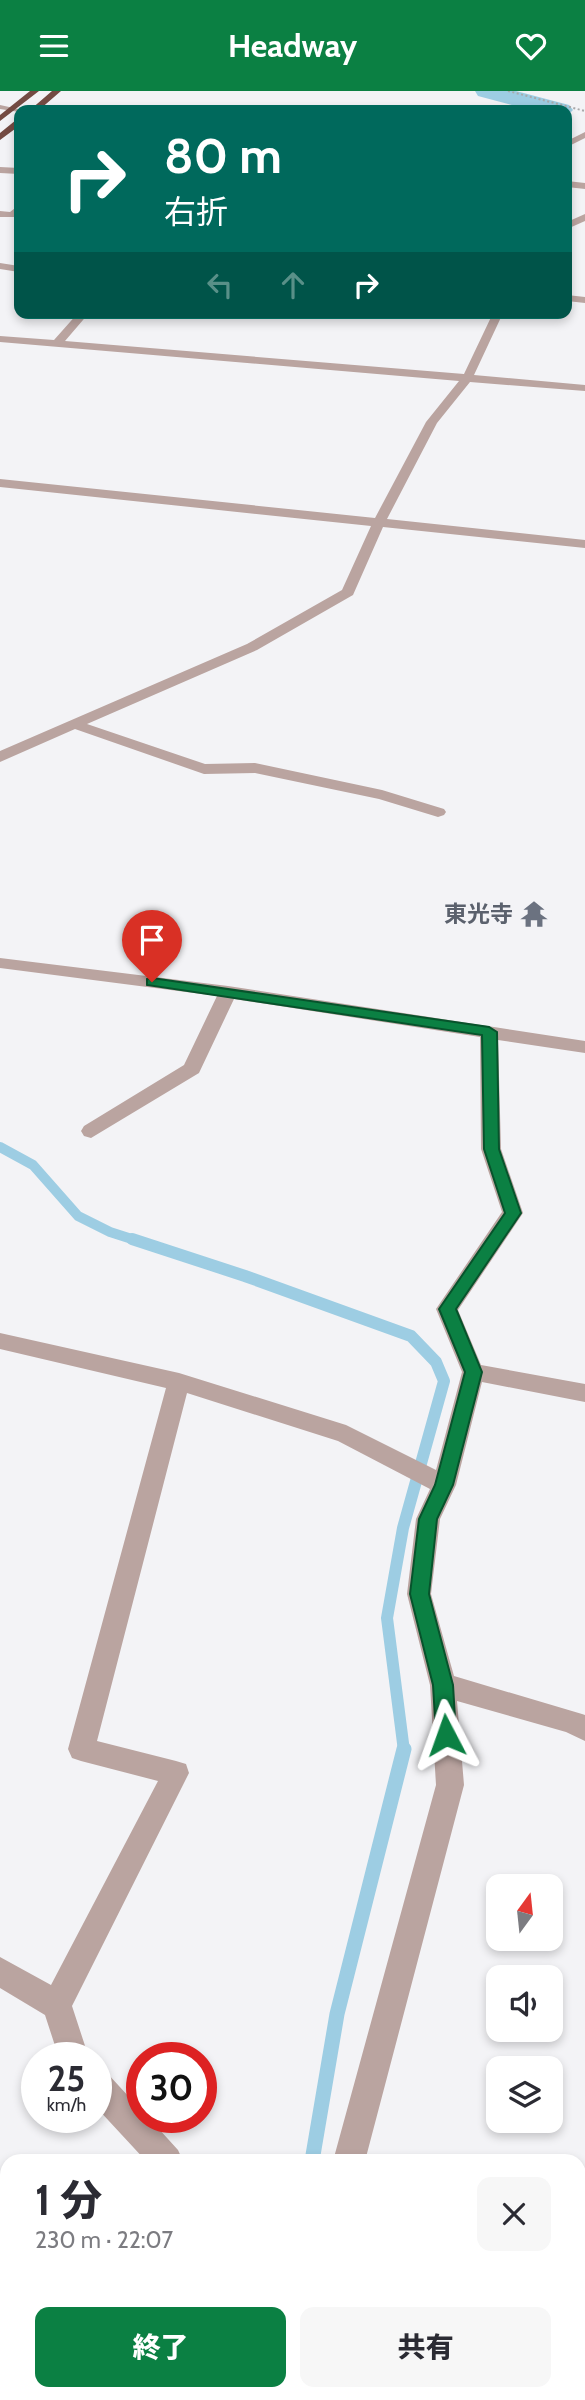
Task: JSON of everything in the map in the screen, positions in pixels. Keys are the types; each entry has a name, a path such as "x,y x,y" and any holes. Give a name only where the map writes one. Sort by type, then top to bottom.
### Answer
{"highway":[{"path":"21,105 35,91"},
{"path":"40,105 57,91"},
{"path":"0,137 14,126"}],"street":[{"path":"57,344 79,319"},
{"path":"0,757 252,647 348,593 379,522 432,422 468,377 495,319"},
{"path":"0,339 585,388"},
{"path":"0,483 585,544"},
{"path":"74,724 204,769 255,768 382,795 438,812"},
{"path":"0,963 228,992 585,1047"},
{"path":"91,1131 191,1069 228,992"},
{"path":"351,2154 450,1785 443,1685 419,1594 428,1519 444,1485 473,1372 447,1309 513,1213 491,1149 489,1032"},
{"path":"0,1341 75,1356 179,1382 346,1434 444,1485"},
{"path":"473,1372 585,1393"},
{"path":"57,2005 176,1773 81,1749 179,1382"},
{"path":"443,1685 573,1721 585,1729"},
{"path":"0,1972 57,2005 69,2042"},
{"path":"112,2101 161,2154"}],"path":[{"path":"508,91 562,105"}],"waterway":[{"path":"487,91 541,105"},
{"path":"0,1147 33,1165 78,1216 110,1232 138,1241"},
{"path":"132,1239 245,1276 411,1336 436,1362 444,1381 403,1528 387,1618 404,1750"},
{"path":"313,2154 337,2014 404,1750"}],"place":[{"name":"東光寺","path":"534,914"}],"route":[{"path":"152,982 489,1032 491,1149 513,1213 447,1309 473,1372 444,1485 428,1519 419,1594 443,1685 446,1735"}]}
